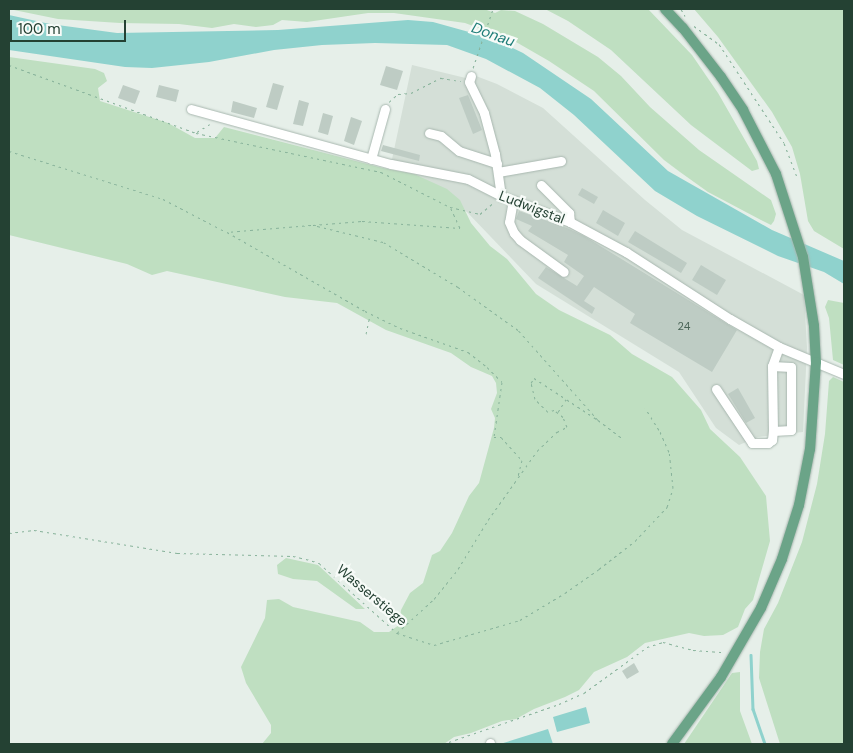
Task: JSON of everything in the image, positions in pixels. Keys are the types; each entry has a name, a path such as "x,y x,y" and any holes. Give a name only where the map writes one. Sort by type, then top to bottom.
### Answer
{"main road":[{"path":"665,9 683,28 721,77 743,110 776,174 803,257 810,296 816,362 810,449 799,505 782,559 761,608 738,650 721,677 672,744"}],"street":[{"path":"470,79 484,113 497,167 500,196"},
{"name":"Ludwigstal","path":"191,109 371,158 468,180 500,196 570,222 626,252 730,319 779,347 844,374"},
{"path":"371,158 385,109"},
{"path":"429,133 441,136 459,151 497,167 561,161"},
{"path":"541,184 570,213 570,222"},
{"path":"513,200 509,222 514,232 526,245 564,272"},
{"path":"716,389 752,444 768,443 772,440 773,431 772,366 779,347"},
{"path":"772,366 791,367 792,430 773,431"}],"path":[{"path":"385,109 388,103 398,94 411,93 441,78 470,79 493,9"},
{"path":"683,28 689,23 719,44 784,143 797,177"},
{"path":"9,64 196,133 382,172 450,207 480,214 500,196"},
{"path":"196,133 220,117"},
{"path":"9,151 163,199 227,232 371,314 400,328 468,352 502,382 494,436 501,438 522,460 518,477"},
{"path":"227,232 362,220 460,228 450,207"},
{"path":"313,225 383,242 458,286 518,330 598,420"},
{"path":"366,334 371,314"},
{"path":"397,633 434,599 458,568 488,520 537,451 557,432 567,427 563,417 554,410 548,412 535,399 531,383 534,378 622,438"},
{"path":"558,413 566,399"},
{"name":"Wasserstiege","path":"9,533 42,531 177,553 293,556 306,559 319,563 397,633 434,645 520,620 565,593 635,541 667,507 673,488 669,452 644,408"},
{"path":"443,744 559,704 584,693 647,647 663,642 693,650 716,653 738,650"}],"shaded area":[{"path":"412,65 474,80 476,76 497,84 543,108 645,200 682,230 804,295 807,348 803,432 758,437 739,445 716,428 679,372 536,284 467,212 391,164"}],"green space":[{"path":"9,9 484,9 495,13 501,10 515,11 543,24 598,57 621,76 650,107 699,150 771,200 776,214 771,225 708,192 664,160 594,91 516,42 465,23 394,13 368,13 307,22 282,20 273,25 256,27 234,24 212,28 179,24 58,19"},
{"path":"545,9 648,9 692,55 718,93 757,161 759,169 752,171 691,125 611,50 568,21"},
{"path":"694,9 844,9 844,249 814,231 808,221 800,174 792,147 772,112 718,37"},
{"path":"9,57 95,69 104,73 107,81 98,88 100,101 168,123 195,138 215,138 224,127 383,168 414,174 447,189 460,200 471,223 490,246 507,259 536,294 559,310 610,335 632,354 672,377 701,410 710,429 740,457 766,496 770,541 753,600 745,609 738,627 723,635 704,636 689,633 645,643 627,657 594,672 579,690 534,709 516,719 502,721 471,733 454,737 444,744 262,744 271,733 271,725 246,683 241,667 265,618 267,600 279,599 293,607 360,622 374,632 389,632 399,625 401,610 410,593 423,583 432,555 440,551 452,533 469,496 479,483 494,428 495,418 491,409 497,393 496,383 492,376 471,367 451,353 386,330 337,303 285,297 167,271 152,275 127,264 9,235"},
{"path":"828,300 844,303 844,365 833,360 829,318 825,307"},
{"path":"833,377 844,382 844,744 780,744 759,678 760,652 764,629 778,603 802,542 817,484 825,434 829,381"},
{"path":"286,558 318,565 365,609 356,609 317,581 293,579 278,574 277,565"},
{"path":"740,672 740,711 752,744 684,744 732,673"}],"water":[{"path":"9,15 50,24 117,33 278,30 408,20 433,22 494,39 523,53 591,99 668,171 772,230 844,261 844,284 824,272 778,256 697,216 655,191 574,115 540,88 486,59 447,45 375,43 322,45 274,50 209,62 152,68 125,67 9,50"},
{"path":"586,707 590,723 557,732 553,717"},
{"path":"548,729 553,744 500,744"}],"building":[{"path":"386,66 403,71 397,90 380,85"},
{"path":"273,83 284,86 277,110 266,107"},
{"path":"123,85 140,91 135,104 118,98"},
{"path":"159,85 179,90 176,102 156,97"},
{"path":"468,95 482,130 473,134 459,98"},
{"path":"299,100 309,103 303,126 293,124"},
{"path":"233,101 257,108 254,118 231,112"},
{"path":"323,113 333,116 328,135 318,132"},
{"path":"351,117 362,121 354,145 344,141"},
{"path":"383,145 420,155 419,161 381,151"},
{"path":"582,188 598,197 594,204 578,195"},
{"path":"603,210 625,223 618,236 596,223"},
{"path":"519,211 584,236 737,330 712,372 630,323 635,314 594,287 584,301 595,308 592,314 538,278 546,267 577,286 584,276 564,262 568,255 528,231 532,226 516,219"},
{"path":"635,231 687,263 681,273 628,242"},
{"path":"701,265 726,280 717,295 692,280"},
{"path":"738,388 755,418 746,423 728,394"},
{"path":"634,663 639,672 627,679 622,671"}],"waterway":[{"path":"751,655 753,709 765,744"}],"water label":[{"name":"Donau","path":"493,35"}]}
